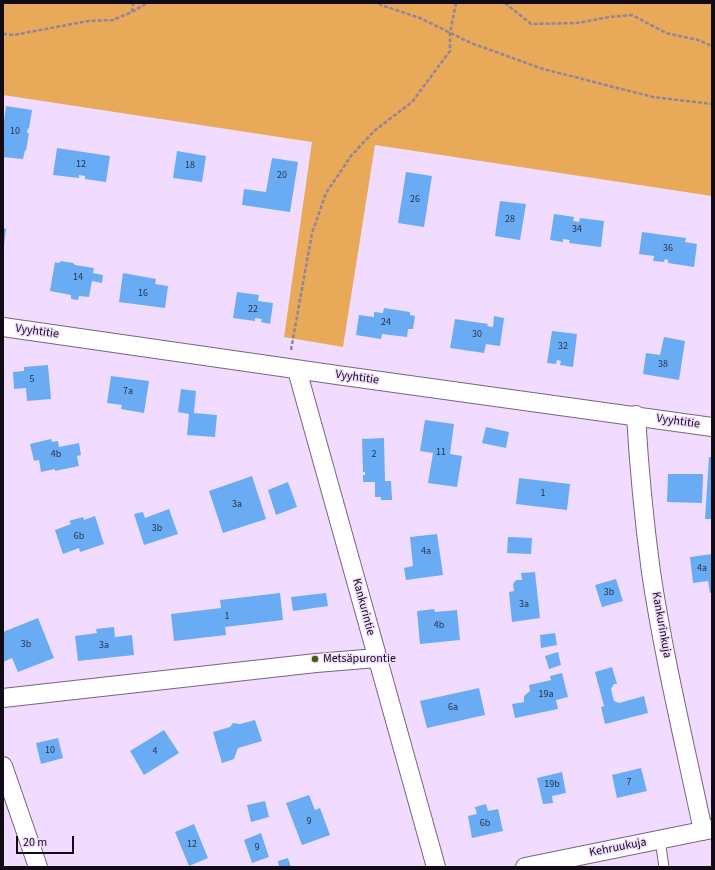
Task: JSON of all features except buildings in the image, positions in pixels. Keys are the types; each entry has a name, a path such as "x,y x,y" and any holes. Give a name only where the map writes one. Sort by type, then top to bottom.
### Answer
{"street":[{"name":"Vyyhtitie","path":"3,327 298,370 712,426"},
{"name":"Kankurintie","path":"298,370 436,867"},
{"name":"Kankurinkuja","path":"636,415 641,491 663,641 708,830"},
{"path":"3,698 316,663 377,658"},
{"path":"3,766 38,867"},
{"name":"Kehruukuja","path":"524,867 574,862 660,840 708,830"}],"lane":[{"path":"660,840 664,867"}],"path":[{"path":"132,12 133,3"},
{"path":"3,34 14,35 88,21 113,20 132,12 147,3"},
{"path":"379,3 420,18 470,43 543,69 653,97 712,104"},
{"path":"291,350 312,233 326,193 351,156 374,130 412,102 450,51 450,33 456,3"},
{"path":"506,3 531,24 576,23 609,17 632,15 666,33 698,40 712,46"}],"shaded area":[{"path":"3,3 712,3 712,196 375,145 343,347 284,337 312,142 3,95"}],"place":[{"name":"Metsäpurontie","path":"315,659"}]}
